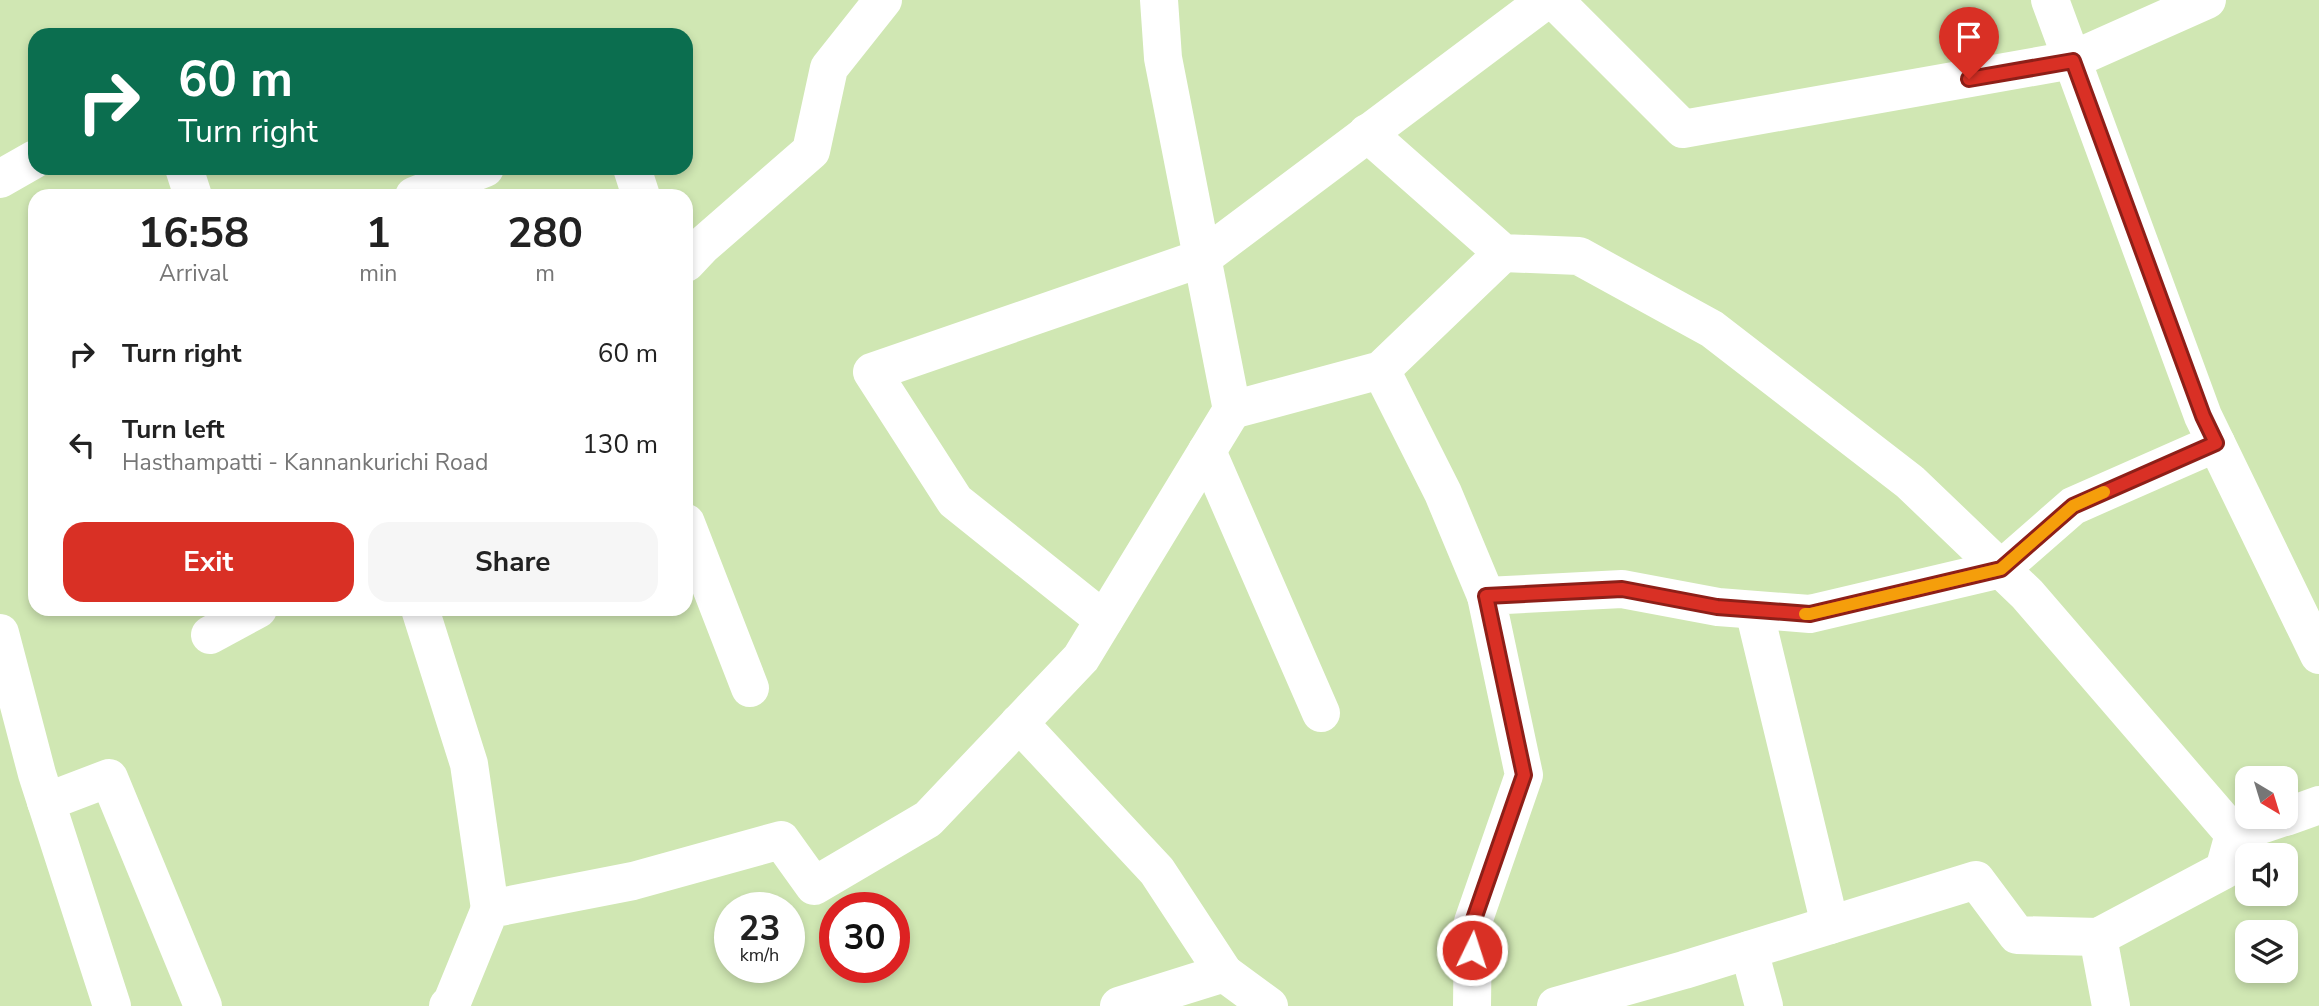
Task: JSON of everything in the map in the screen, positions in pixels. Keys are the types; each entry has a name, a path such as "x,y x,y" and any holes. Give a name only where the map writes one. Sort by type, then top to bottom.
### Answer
{"street":[{"path":"693,256 811,150 829,68 883,0"},
{"path":"489,909 634,881 781,840 814,886 929,819 1081,658 1232,410 1163,58 1159,0"},
{"path":"1104,620 955,501 872,372 1202,258 1546,0"},
{"path":"1554,0 1683,129 2073,61 2207,0"},
{"path":"2050,0 2203,416 2319,655"},
{"path":"1367,133 1503,253 1579,256 1712,329 1910,482 2036,605 2234,834"},
{"path":"0,179 28,163"},
{"path":"432,189 467,175"},
{"path":"1232,410 1381,370 1503,253"},
{"path":"1381,370 1443,494 1486,596 1524,775 1473,922 1472,1006"},
{"path":"1486,596 1622,589 1717,607 1810,614 2001,569 2073,506 2216,443"},
{"path":"1207,451 1321,713"},
{"path":"693,541 750,688"},
{"path":"1754,610 1830,925"},
{"path":"210,635 245,616"},
{"path":"422,616 470,764 489,909 448,1006"},
{"path":"0,633 46,802 112,1006"},
{"path":"1018,723 1157,871 1224,973 1269,1006"},
{"path":"46,802 109,778 204,1006"},
{"path":"2298,812 2319,805"},
{"path":"2234,834 2246,830"},
{"path":"1556,1006 1976,880 2017,935 2098,937 2224,870 2234,834"},
{"path":"2098,937 2111,1006"},
{"path":"1749,950 1764,1006"},
{"path":"1119,1006 1224,973"}],"slow traffic":[{"path":"1805,614 2001,569 2073,506 2104,492"}],"route":[{"path":"1472,950 1473,922 1524,775 1486,596 1622,589 1717,607 1810,614 2001,569 2073,506 2216,443 2203,416 2073,61 1969,79"}]}
